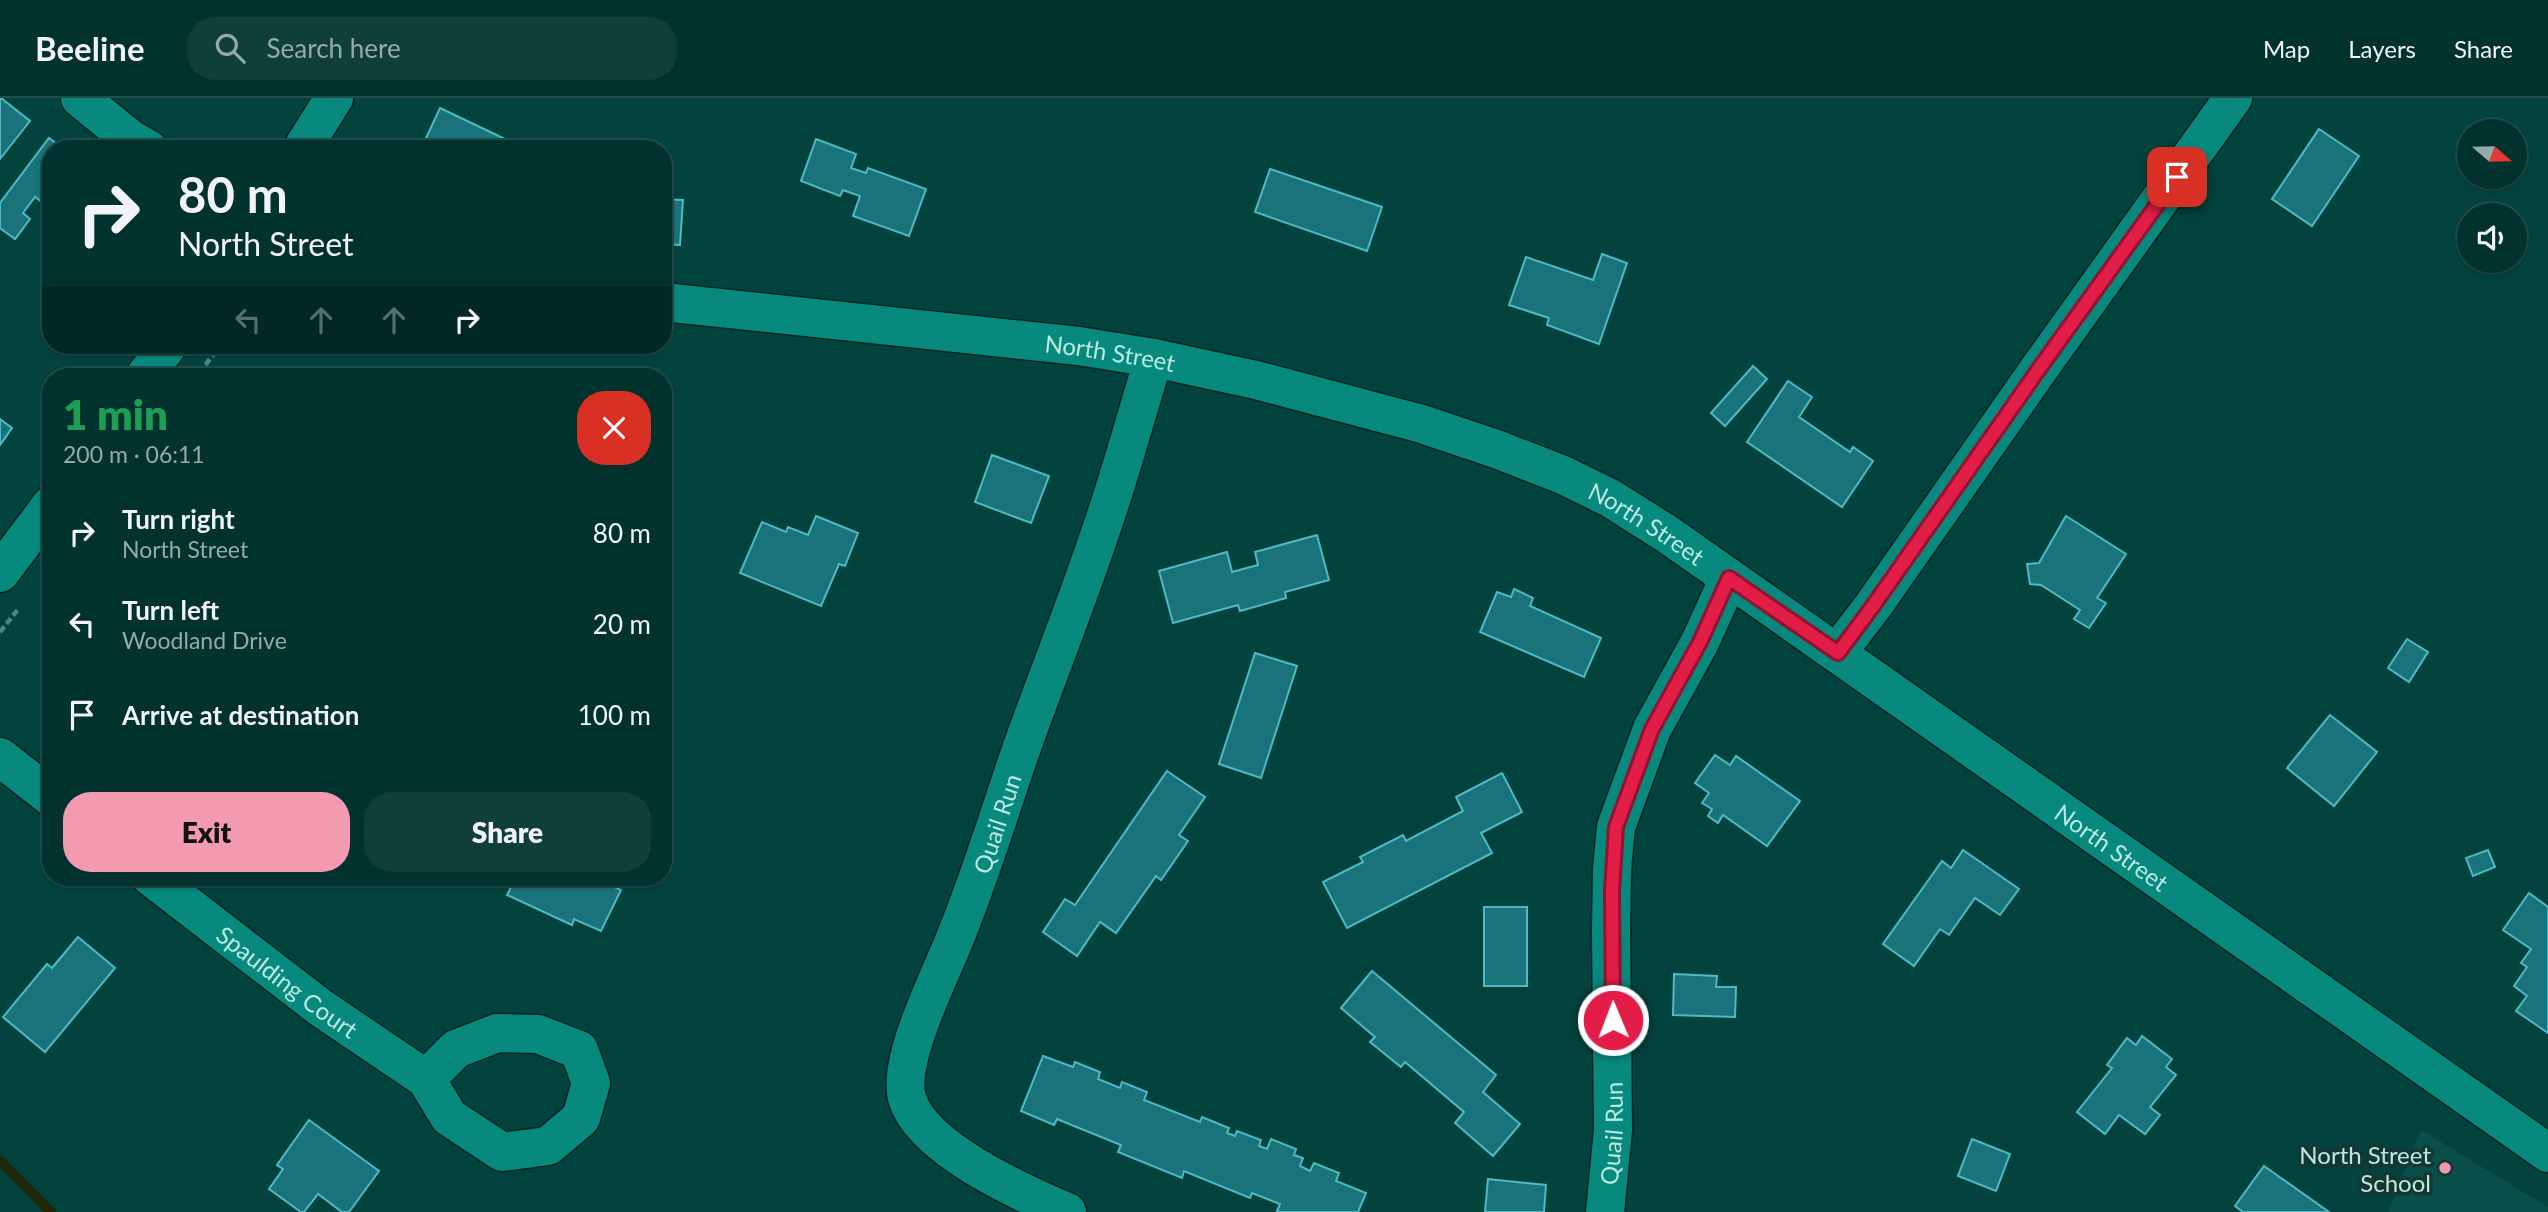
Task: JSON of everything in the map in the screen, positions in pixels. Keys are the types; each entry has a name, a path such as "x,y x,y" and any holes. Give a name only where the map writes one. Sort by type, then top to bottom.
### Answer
{"street":[{"path":"80,98 133,140"},
{"path":"308,140 334,98"},
{"path":"1838,653 2233,98"},
{"name":"North Street","path":"672,303 1079,346 1154,358 1256,380 1397,417 1499,450 1563,475 1610,498 1667,534 2548,1153"},
{"name":"Quail Run","path":"1067,1212 1021,1193 943,1145 915,1118 907,1098 905,1079 921,1022 966,912 1023,744 1102,528 1154,358"},
{"path":"0,573 42,517"},
{"name":"Quail Run","path":"1605,1212 1613,1130 1611,930 1616,827 1652,729 1700,642 1729,578"},
{"path":"0,757 42,790"},
{"name":"Spaulding Court","path":"163,886 321,1008 426,1079"}],"path":[{"path":"203,368 214,354"}],"shaded area":[{"name":"North Street School","path":"2421,1130 2548,1207 2548,1212 2388,1212"}],"building":[{"path":"0,99 30,121 0,159"},
{"path":"440,108 505,139 504,140 425,140"},
{"path":"2319,129 2359,156 2312,226 2272,199"},
{"path":"816,139 856,154 851,168 866,173 868,168 926,189 909,236 853,216 860,196 843,190 840,196 801,181"},
{"path":"42,147 42,202 35,197 23,213 30,219 15,239 0,228 0,203"},
{"path":"1270,169 1382,207 1367,251 1255,212"},
{"path":"672,199 683,200 680,245 672,245"},
{"path":"1602,254 1627,263 1599,344 1547,325 1549,318 1509,305 1526,257 1593,280"},
{"path":"1753,366 1767,379 1725,426 1711,413"},
{"path":"1788,381 1812,397 1799,417 1850,452 1853,447 1873,461 1842,507 1747,442"},
{"path":"0,419 12,428 0,445"},
{"path":"992,455 1049,476 1031,523 975,502"},
{"path":"816,516 858,533 845,566 839,564 821,606 740,573 762,522 786,532 788,527 808,535"},
{"path":"2066,516 2126,554 2097,598 2106,603 2089,628 2074,619 2080,610 2041,585 2030,584 2027,564 2039,563"},
{"path":"1317,535 1329,580 1285,592 1286,598 1240,611 1238,605 1173,623 1159,571 1227,552 1232,572 1258,565 1255,552"},
{"path":"1514,589 1533,598 1530,606 1601,638 1584,677 1480,632 1497,592 1511,597"},
{"path":"2407,639 2428,652 2409,682 2388,668"},
{"path":"1255,653 1297,666 1261,778 1219,764"},
{"path":"2330,715 2377,752 2334,806 2287,768"},
{"path":"1715,755 1730,765 1736,756 1800,801 1767,846 1723,815 1718,823 1708,816 1712,809 1702,803 1709,793 1695,783"},
{"path":"1167,771 1205,797 1179,835 1188,841 1161,880 1156,876 1116,933 1100,922 1077,956 1043,932 1065,899 1075,905"},
{"path":"1502,773 1522,812 1481,833 1492,853 1347,928 1323,882 1363,862 1360,857 1403,835 1406,841 1463,811 1456,797"},
{"path":"1963,850 2019,889 2000,915 1975,898 1949,935 1940,929 1914,966 1883,944 1942,861 1951,868"},
{"path":"2488,850 2495,867 2473,876 2466,858"},
{"path":"512,886 612,886 621,890 601,931 574,919 572,925 507,895"},
{"path":"2529,893 2548,907 2548,1033 2516,1011 2527,996 2514,986 2527,967 2521,963 2531,949 2503,930"},
{"path":"1484,907 1527,907 1527,986 1484,986"},
{"path":"78,937 115,968 45,1052 3,1017 47,964 52,968"},
{"path":"1372,971 1496,1075 1483,1092 1520,1124 1493,1156 1455,1123 1464,1112 1405,1062 1401,1067 1370,1042 1375,1037 1341,1008"},
{"path":"1674,974 1717,976 1716,987 1736,987 1735,1017 1673,1015"},
{"path":"2142,1036 2172,1059 2166,1067 2176,1075 2150,1107 2160,1115 2145,1134 2119,1115 2105,1134 2077,1112 2112,1068 2107,1065 2127,1038 2136,1045"},
{"path":"1043,1056 1073,1067 1075,1062 1100,1072 1098,1079 1120,1088 1122,1082 1147,1092 1144,1100 1200,1122 1202,1117 1229,1128 1227,1133 1235,1136 1237,1131 1261,1140 1259,1146 1267,1149 1271,1139 1296,1149 1294,1155 1303,1158 1300,1166 1310,1171 1314,1163 1339,1173 1336,1181 1366,1193 1358,1212 1280,1212 1277,1211 1280,1204 1252,1193 1250,1198 1184,1171 1182,1178 1118,1152 1121,1145 1057,1119 1054,1125 1021,1111"},
{"path":"309,1120 379,1171 349,1212 342,1212 318,1194 304,1212 301,1212 269,1189 283,1169 277,1165"},
{"path":"1972,1139 2010,1154 1996,1191 1958,1176"},
{"path":"2264,1166 2329,1212 2243,1212 2235,1206"},
{"path":"1488,1179 1546,1185 1544,1212 1485,1212"}],"waterway":[{"path":"0,1161 51,1212"}],"place":[{"name":"North Street School","path":"2445,1168"}],"route":[{"path":"1613,1020 1611,930 1616,827 1652,729 1700,642 1729,578 1838,653 2177,177"}]}
